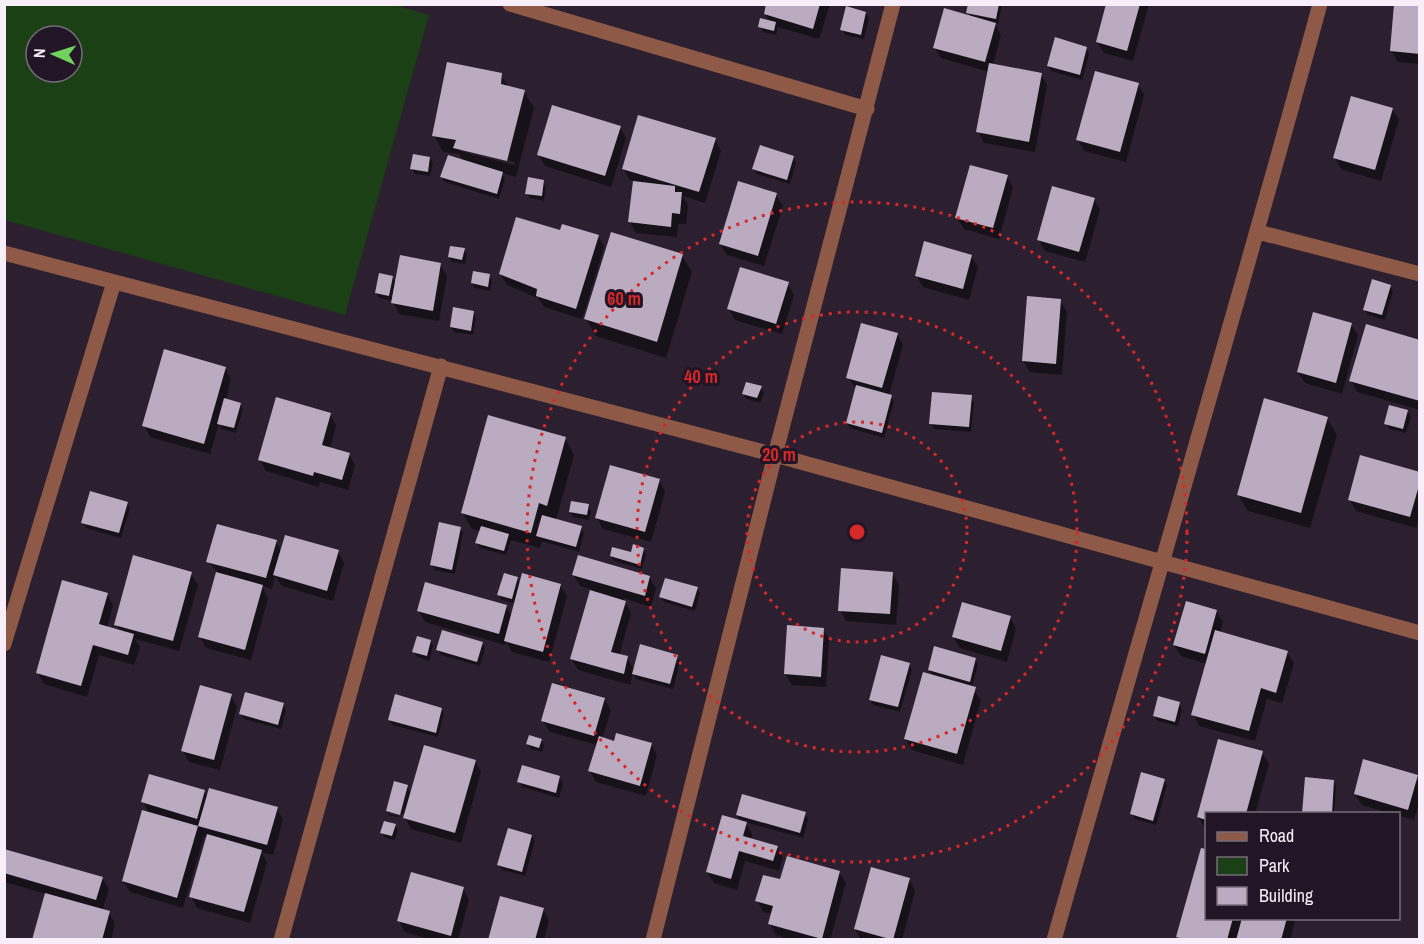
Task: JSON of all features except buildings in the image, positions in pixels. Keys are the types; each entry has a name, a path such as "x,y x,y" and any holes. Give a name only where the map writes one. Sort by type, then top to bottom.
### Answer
{"street":[{"path":"510,4 867,109"},
{"path":"653,939 774,454 893,4"},
{"path":"1054,939 1160,563 1258,232 1320,4"},
{"path":"1258,232 1419,274"},
{"path":"4,253 774,454 1160,563 1419,633"},
{"path":"4,644 114,282"},
{"path":"281,939 441,366"}],"green space":[{"path":"391,4 429,15 345,315 5,220 5,5"}]}
